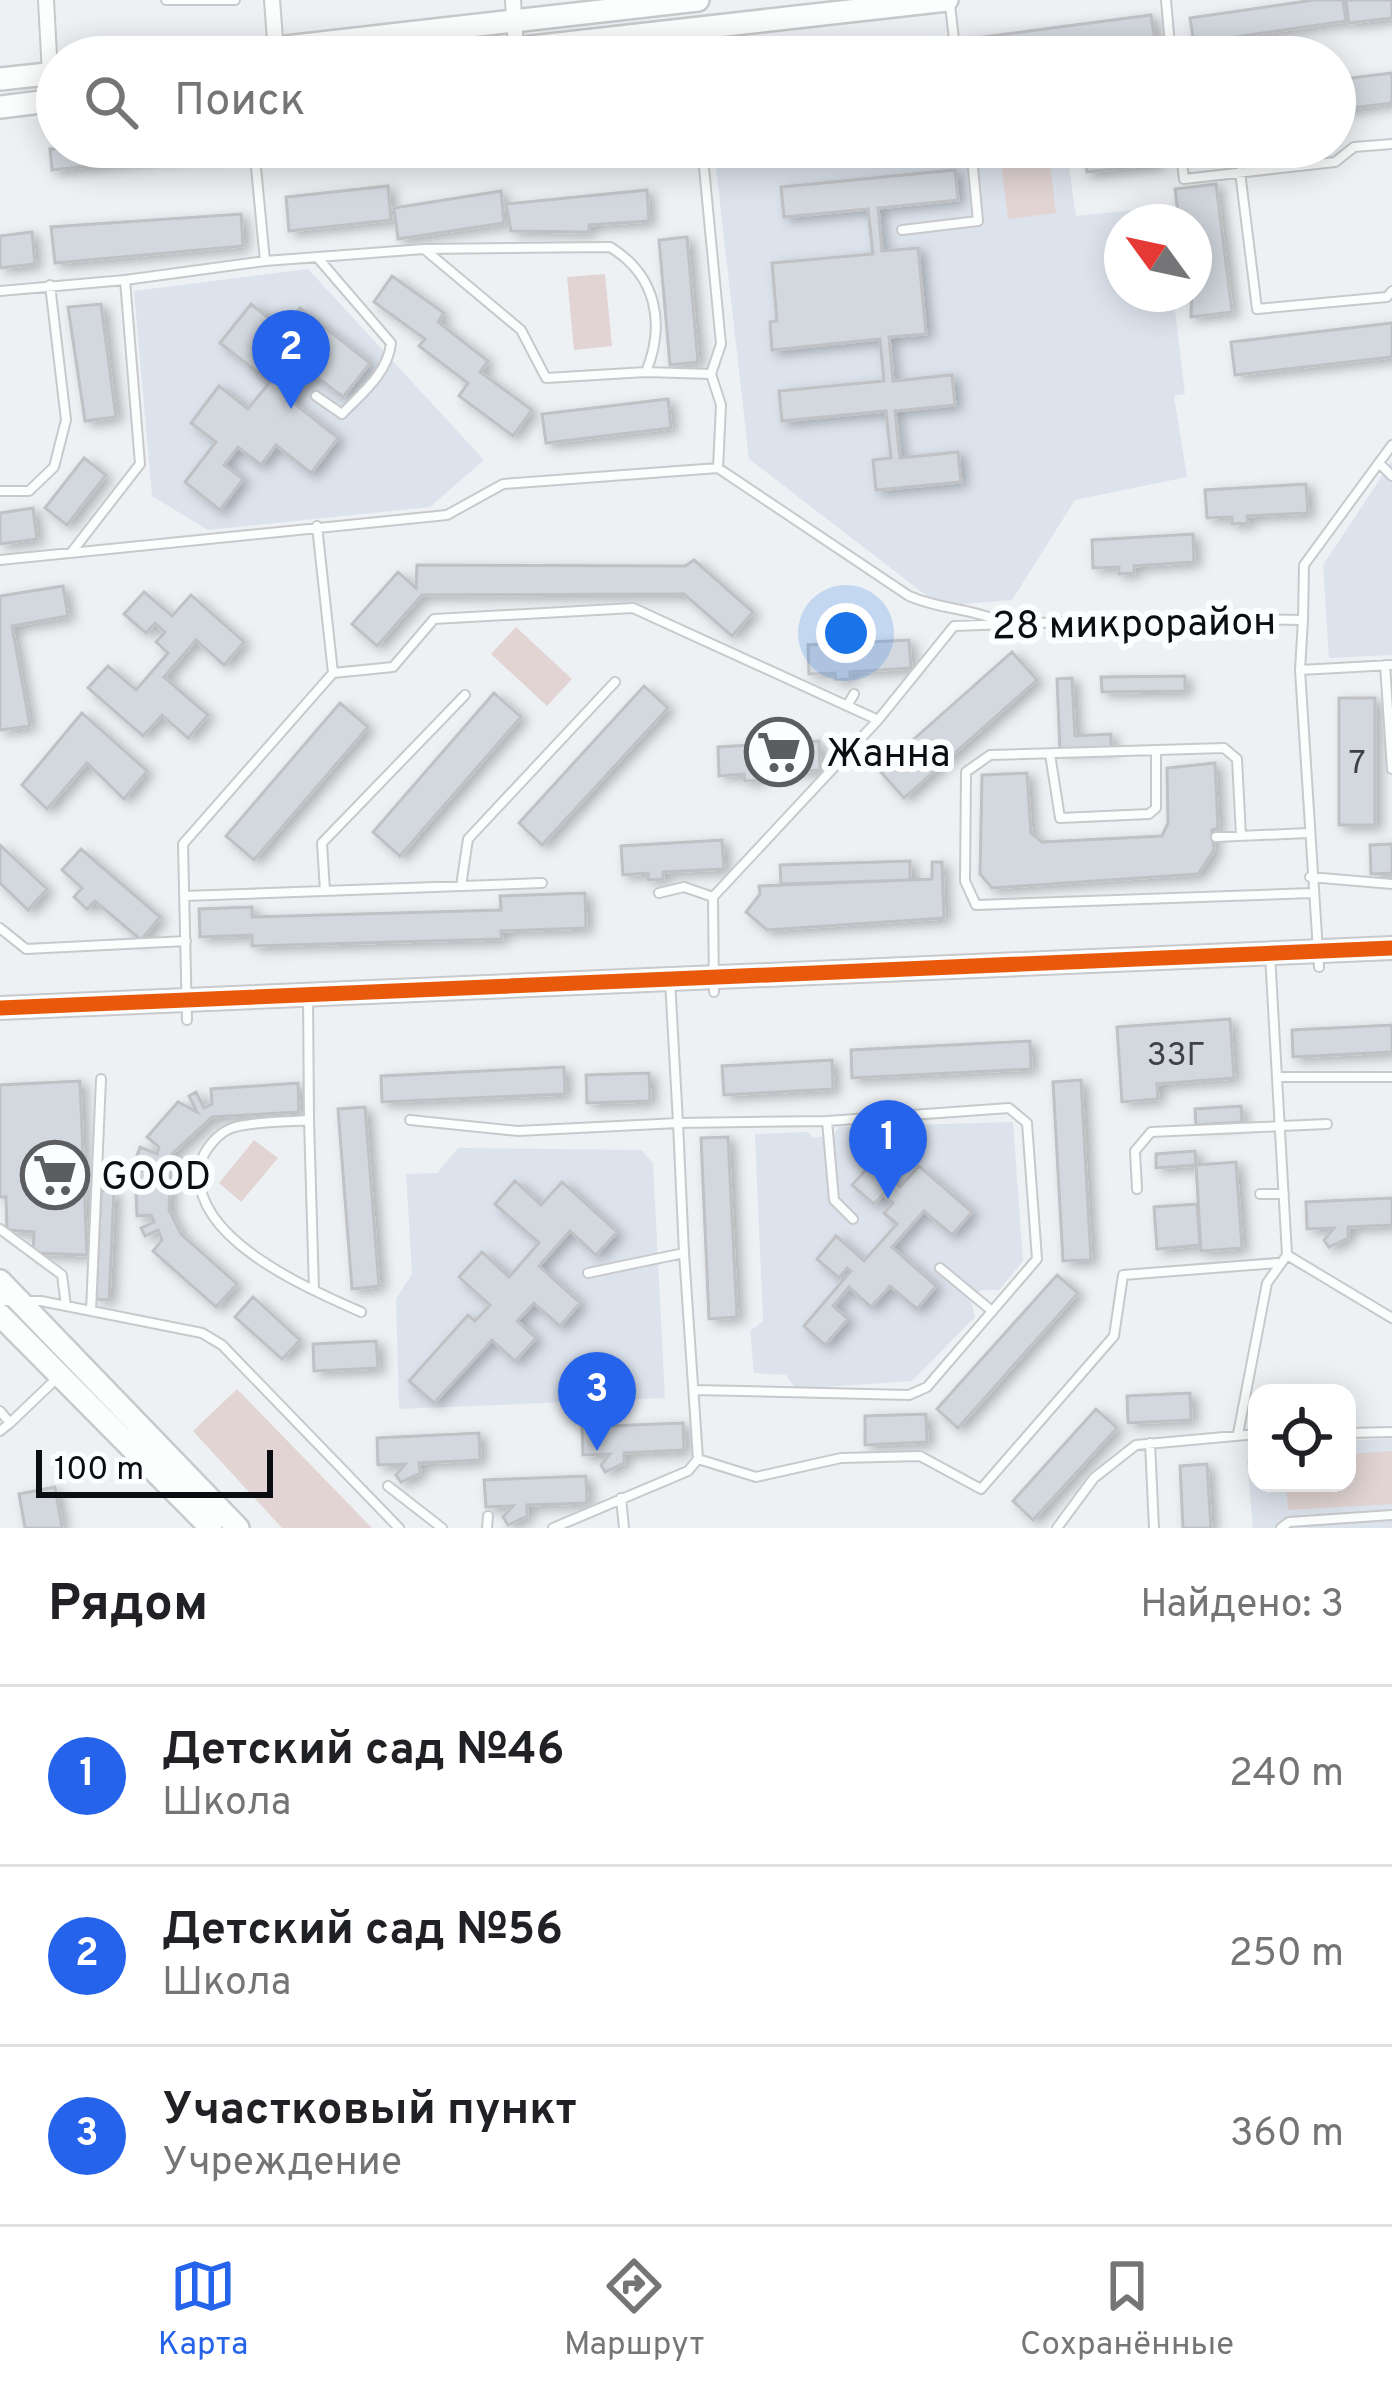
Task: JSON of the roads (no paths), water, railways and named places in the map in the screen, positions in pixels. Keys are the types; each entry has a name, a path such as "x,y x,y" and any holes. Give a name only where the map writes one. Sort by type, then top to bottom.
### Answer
{"main road":[{"path":"366,36 513,10 698,0"},
{"path":"644,36 817,7 948,0"},
{"path":"0,79 36,76"},
{"path":"0,107 36,103"},
{"path":"1,1003 186,1010 308,995 670,979 714,985 1270,953 1318,959 1392,948"},
{"path":"0,1280 5,1305 62,1374 211,1528"},
{"path":"5,1305 238,1528"}],"street":[{"path":"46,0 49,36"},
{"path":"272,0 275,36"}],"lane":[{"path":"166,0 235,0"},
{"path":"948,0 953,36"},
{"path":"1166,0 1169,36"},
{"path":"684,32 686,36"},
{"path":"1356,147 1392,144"},
{"path":"256,168 265,261"},
{"path":"704,168 721,344 711,374 721,405 718,468"},
{"path":"902,230 978,221 973,168"},
{"path":"1183,168 1184,179 1278,168"},
{"path":"1240,172 1257,309 1388,297 1392,291"},
{"path":"0,291 317,256 424,249 610,247 634,261 651,284 657,346 646,372"},
{"path":"424,249 521,330 546,378 711,374"},
{"path":"316,396 342,414 375,380 389,357 391,343 317,256"},
{"path":"70,553 140,464 125,280"},
{"path":"0,490 28,491 54,467 66,420 50,285"},
{"name":"28 микрорайон","path":"713,897 878,720 955,626 1303,620 1304,565 1392,445"},
{"path":"1379,463 1392,476"},
{"path":"0,560 447,515 503,484 718,468 909,596 941,610 974,610 1003,622"},
{"path":"317,526 333,673"},
{"path":"186,1010 183,844 333,673 393,667 434,619 633,608 878,720"},
{"path":"1303,620 1300,670 1318,959"},
{"path":"1300,670 1388,665 1392,770"},
{"path":"461,886 468,839 615,682"},
{"path":"848,706 854,694"},
{"path":"325,891 322,843 465,695"},
{"path":"1241,836 1237,759 1212,746 990,755 966,772 965,881 976,905 1311,893"},
{"path":"1050,754 1060,818 1149,814 1156,808 1156,751"},
{"path":"1216,837 1308,833"},
{"path":"1310,877 1392,884"},
{"path":"184,896 542,883"},
{"path":"659,893 684,887 713,897 714,985"},
{"path":"0,928 26,949 185,941"},
{"path":"1270,953 1287,1255"},
{"path":"553,1528 688,1471 698,1459 670,979"},
{"path":"308,995 314,1290"},
{"path":"1280,1077 1392,1077"},
{"path":"91,1311 101,1079"},
{"path":"410,1120 518,1131 826,1121 1009,1108 1020,1114 1027,1123 1039,1249 1031,1269 917,1394 695,1390"},
{"path":"309,1120 220,1134 201,1160 199,1189 211,1218 244,1247 361,1312"},
{"path":"826,1121 834,1200 853,1219"},
{"path":"1137,1189 1135,1150 1151,1132 1327,1124"},
{"path":"1260,1194 1284,1194"},
{"path":"0,1229 62,1275 66,1306"},
{"path":"588,1273 684,1253"},
{"path":"1238,1434 1267,1282 1287,1255"},
{"path":"1287,1255 1392,1318"},
{"path":"698,1459 756,1477 842,1458 920,1456 981,1489 1114,1336 1123,1276 1277,1263"},
{"path":"940,1268 992,1311"},
{"path":"5,1305 66,1306 202,1333 222,1345 399,1528"},
{"path":"0,1431 62,1374"},
{"path":"0,1412 10,1423"},
{"path":"1356,1433 1392,1432"},
{"path":"1057,1528 1094,1478 1136,1445 1248,1434"},
{"path":"1150,1443 1154,1528"},
{"path":"388,1486 442,1528"},
{"path":"621,1498 624,1528"},
{"path":"1281,1528 1289,1522 1392,1515"},
{"path":"487,1528 488,1516"}],"place":[{"name":"Детский сад №56","path":"291,409"},
{"name":"Жанна","path":"779,752"},
{"name":"GOOD","path":"55,1175"},
{"name":"Детский сад №46","path":"888,1199"},
{"name":"Участковый пункт","path":"597,1451"}]}
